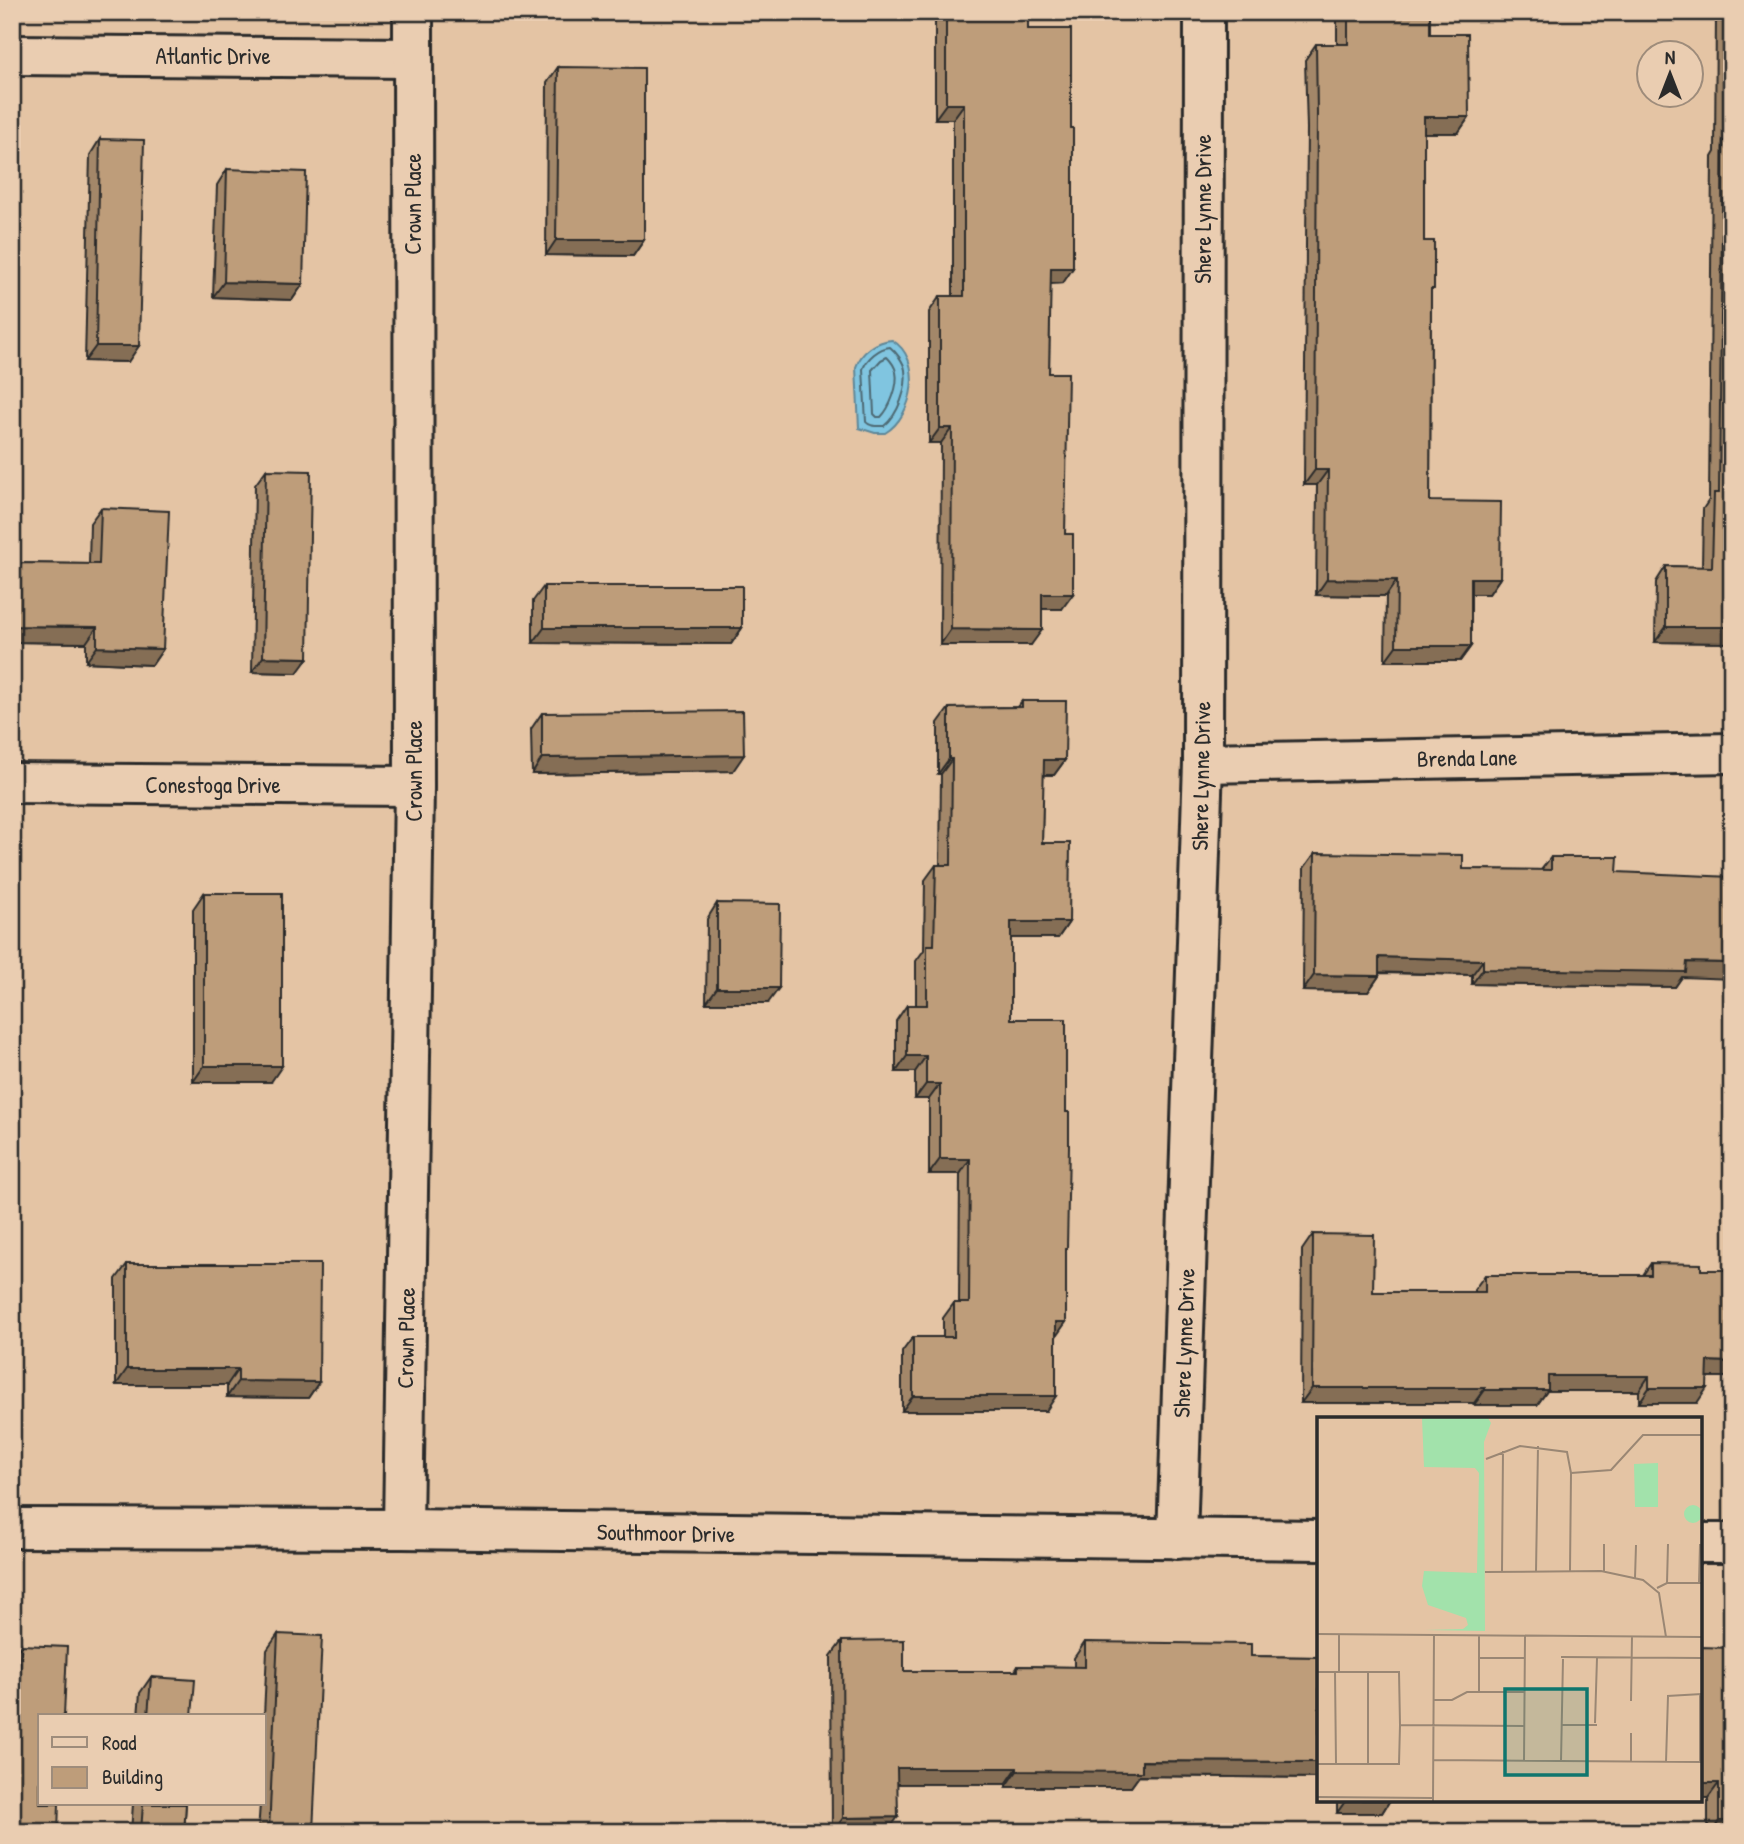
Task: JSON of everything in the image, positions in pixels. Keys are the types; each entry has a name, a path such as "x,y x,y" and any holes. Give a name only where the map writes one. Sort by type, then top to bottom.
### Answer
{"street":[{"name":"Crown Place","path":"403,1529 414,786 413,12"},
{"name":"Shere Lynne Drive","path":"1177,1539 1203,764 1203,12"},
{"name":"Atlantic Drive","path":"12,55 413,58"},
{"name":"Brenda Lane","path":"1203,764 1732,753"},
{"name":"Conestoga Drive","path":"12,783 414,786"},
{"name":"Southmoor Drive","path":"12,1528 403,1529 1317,1540"},
{"path":"1702,1543 1732,1543"}],"water":[{"path":"892,340 902,349 908,360 911,387 903,414 895,425 885,433 875,433 859,428 856,367 870,348"}],"building":[{"path":"946,12 1028,12 1028,29 1071,29 1073,268 1051,268 1049,373 1068,373 1065,534 1073,534 1073,594 1042,594 1042,630 951,629 952,428 940,428 940,296 964,296 964,104 946,104"},
{"path":"1348,12 1430,12 1430,34 1468,34 1469,117 1424,117 1424,241 1434,241 1434,289 1431,289 1430,501 1501,502 1500,578 1471,578 1471,646 1396,646 1397,580 1327,579 1328,470 1315,470 1316,44 1348,44"},
{"path":"1727,12 1732,12 1732,627 1666,627 1666,566 1712,567 1714,493 1719,493"},
{"path":"558,67 644,68 644,240 556,240"},
{"path":"100,139 144,140 139,346 96,346"},
{"path":"227,169 306,172 303,284 224,282"},
{"path":"266,470 311,471 308,658 263,657"},
{"path":"101,508 169,511 163,649 97,647 97,627 12,626 12,563 99,564"},
{"path":"544,586 742,586 742,628 544,628"},
{"path":"1022,701 1066,701 1065,760 1044,760 1042,843 1070,843 1069,922 1011,922 1011,1019 1066,1019 1066,1112 1069,1112 1069,1146 1066,1322 1056,1322 1056,1396 913,1396 913,1337 954,1337 954,1303 969,1303 970,1159 940,1159 940,1084 926,1084 926,1056 907,1056 907,1005 927,1005 927,945 934,945 936,865 951,865 952,759 949,759 949,708 1022,707"},
{"path":"743,711 744,755 542,758 542,713"},
{"path":"1315,853 1463,855 1463,869 1551,870 1551,857 1618,857 1617,872 1732,877 1732,963 1687,962 1686,972 1483,969 1483,960 1379,957 1379,976 1314,975"},
{"path":"204,893 282,893 282,1066 204,1066"},
{"path":"717,903 780,904 779,988 717,988"},
{"path":"1313,1234 1374,1235 1373,1292 1485,1292 1485,1275 1651,1275 1651,1263 1701,1264 1701,1270 1732,1270 1732,1362 1708,1361 1707,1388 1649,1388 1649,1376 1548,1376 1548,1390 1312,1388"},
{"path":"127,1264 320,1264 319,1382 238,1381 238,1369 127,1369"},
{"path":"278,1634 322,1636 313,1832 269,1832"},
{"path":"904,1640 904,1671 1018,1671 1018,1666 1085,1667 1085,1642 1251,1644 1251,1656 1317,1657 1317,1762 1142,1761 1142,1772 897,1768 898,1817 843,1818 842,1641"},
{"path":"21,1645 67,1647 64,1714 38,1714 38,1806 59,1806 58,1831 12,1829"},
{"path":"1702,1647 1732,1648 1732,1821 1719,1821 1719,1783 1702,1783"},
{"path":"151,1677 195,1680 192,1714 148,1714"},
{"path":"143,1806 186,1806 184,1832 141,1832"}]}
